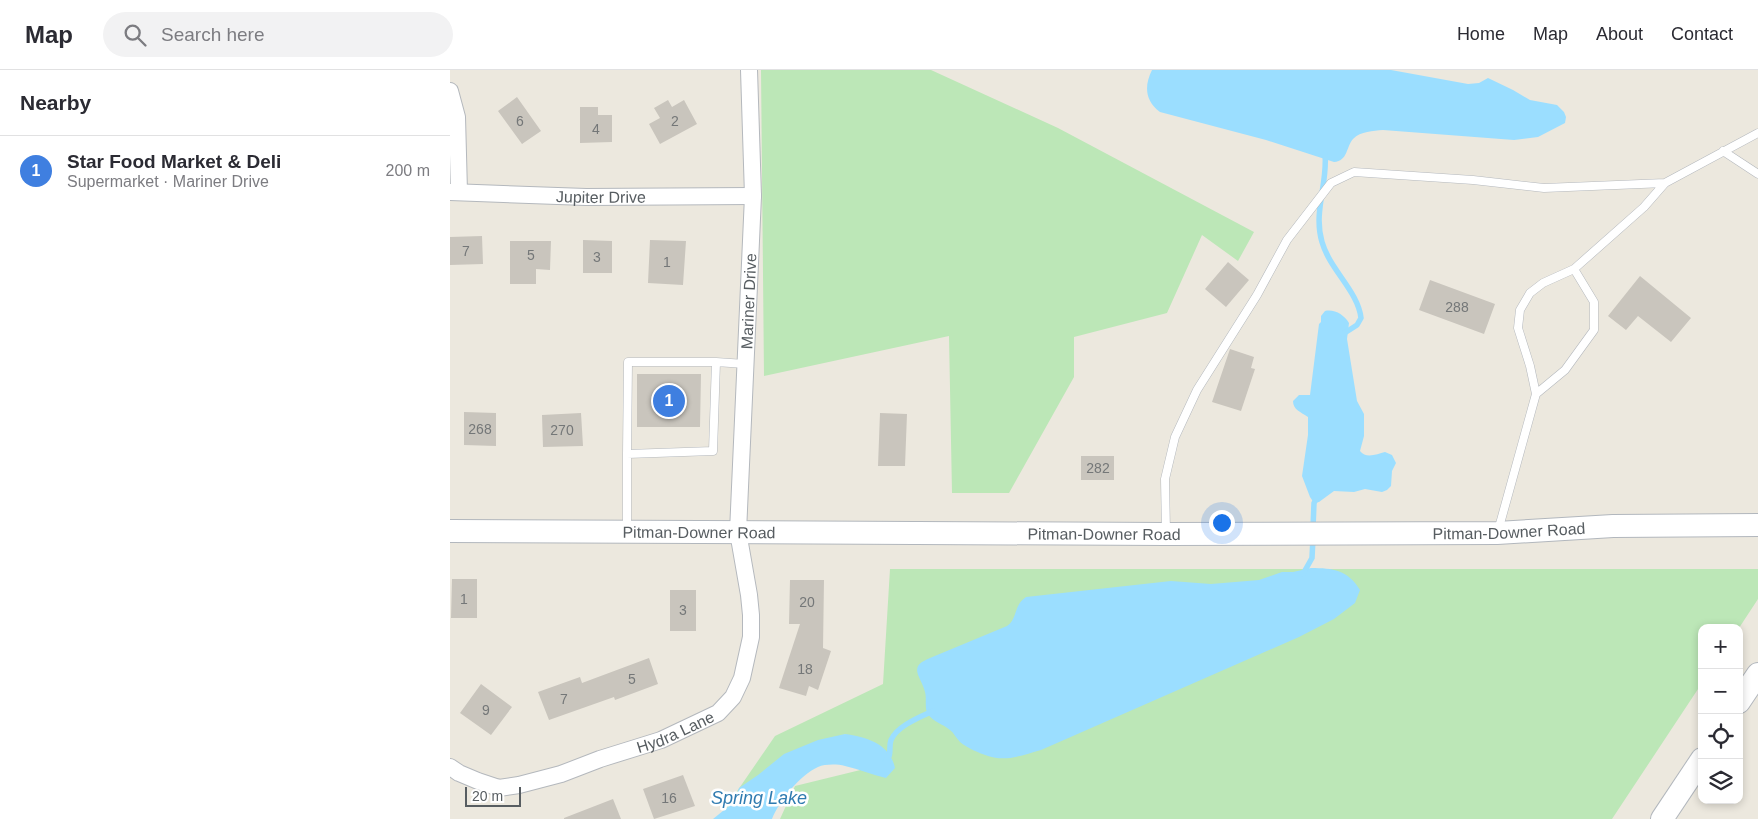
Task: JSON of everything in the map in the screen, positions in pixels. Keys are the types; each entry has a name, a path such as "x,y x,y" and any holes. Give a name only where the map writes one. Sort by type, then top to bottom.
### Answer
{"street":[{"name":"Mariner Drive","path":"738,532 753,196 750,70"},
{"path":"450,90 457,117 454,192"},
{"name":"Jupiter Drive","path":"454,192 586,197 753,196"},
{"name":"Pitman-Downer Road","path":"450,531 1325,534 1498,533 1613,526 1758,525"},
{"name":"Hydra Lane","path":"450,766 459,773 499,788 519,785 661,740 718,713 733,697 742,678 751,637 750,595 738,532"},
{"path":"1743,696 1758,674"},
{"path":"1662,819 1698,765"}],"lane":[{"path":"1498,533 1536,394 1530,366 1518,328 1520,310 1530,293 1543,283 1574,269 1644,208 1665,183 1758,132"},
{"path":"1723,152 1758,174"},
{"path":"1166,534 1165,479 1175,437 1197,390 1257,295 1287,240 1331,183 1354,172 1473,180 1544,188 1665,183"},
{"path":"1536,394 1565,370 1594,330 1594,302 1574,269"},
{"path":"627,532 628,362 716,362 745,364"},
{"path":"627,454 713,451 716,362"}],"green space":[{"path":"761,70 931,70 1058,128 1254,232 1238,261 1202,235 1167,313 1074,337 1074,377 1009,493 952,493 949,336 764,376"},
{"path":"890,569 1758,569 1758,599 1742,624 1698,624 1698,689 1612,819 780,819 795,786 893,762 845,734 718,819 775,736 883,684"}],"water":[{"path":"1152,70 1391,70 1468,84 1479,83 1488,78 1530,100 1557,105 1566,117 1565,123 1538,137 1514,140 1383,130 1367,132 1353,139 1342,159 1334,162 1266,140 1160,112 1151,103 1147,93 1149,76"},
{"path":"1325,311 1339,313 1349,323 1347,339 1357,401 1364,414 1364,436 1360,451 1365,455 1385,452 1392,455 1396,463 1392,471 1391,486 1387,490 1382,492 1365,489 1354,492 1334,491 1319,502 1314,503 1302,476 1308,435 1308,417 1296,409 1293,401 1299,395 1310,395 1319,324 1321,316"},
{"path":"1311,568 1333,570 1345,574 1360,590 1355,603 1334,619 1299,637 1041,750 1008,758 988,756 963,744 951,731 930,717 927,712 925,692 917,672 919,665 923,661 1007,626 1013,619 1019,604 1026,597 1171,581 1211,584 1259,580 1282,572 1293,572"},
{"name":"Spring Lake","path":"845,734 861,737 883,747 895,768 886,778 842,765 821,766 797,782 780,804 772,819 713,819 729,806 736,797 739,788 784,754 818,740"}],"building":[{"path":"517,97 541,131 522,144 498,111"},
{"path":"668,100 672,107 684,100 697,124 660,144 649,124 660,118 654,108"},
{"path":"580,107 598,107 598,115 612,115 612,142 580,143"},
{"path":"482,236 483,264 450,265 450,237"},
{"path":"583,240 612,241 612,273 583,273"},
{"path":"650,240 686,241 683,285 648,283"},
{"path":"510,241 551,241 550,270 536,269 536,284 510,284"},
{"path":"1228,262 1249,280 1226,307 1205,289"},
{"path":"1640,276 1691,318 1671,342 1638,316 1626,330 1608,316"},
{"path":"1430,280 1495,304 1484,334 1419,310"},
{"path":"1230,349 1254,357 1251,368 1255,369 1241,411 1212,402"},
{"path":"637,374 701,374 700,427 637,427"},
{"path":"464,412 496,413 496,446 464,445"},
{"path":"581,413 583,446 543,447 542,415"},
{"path":"880,413 907,414 905,466 878,466"},
{"path":"1081,456 1114,456 1114,480 1081,480"},
{"path":"452,579 477,579 477,618 451,618"},
{"path":"790,580 824,580 823,648 831,651 818,690 809,686 806,696 779,688 800,624 789,624"},
{"path":"670,590 696,590 696,631 670,631"},
{"path":"649,658 658,684 615,700 614,697 549,720 538,692 580,677 582,683"},
{"path":"481,684 512,707 491,735 460,713"},
{"path":"683,775 695,806 654,819 643,789"},
{"path":"613,799 621,819 564,819 564,818"}],"waterway":[{"path":"1325,154 1325,176 1319,220 1322,242 1331,262 1355,299 1361,318 1357,325 1343,334"},
{"path":"1313,528 1314,503 1318,496"},
{"path":"1303,574 1312,558 1313,538"},
{"path":"885,762 890,754 891,740 898,730 909,722 933,711"}],"place":[{"name":"Star Food Market & Deli","path":"669,401"}]}
